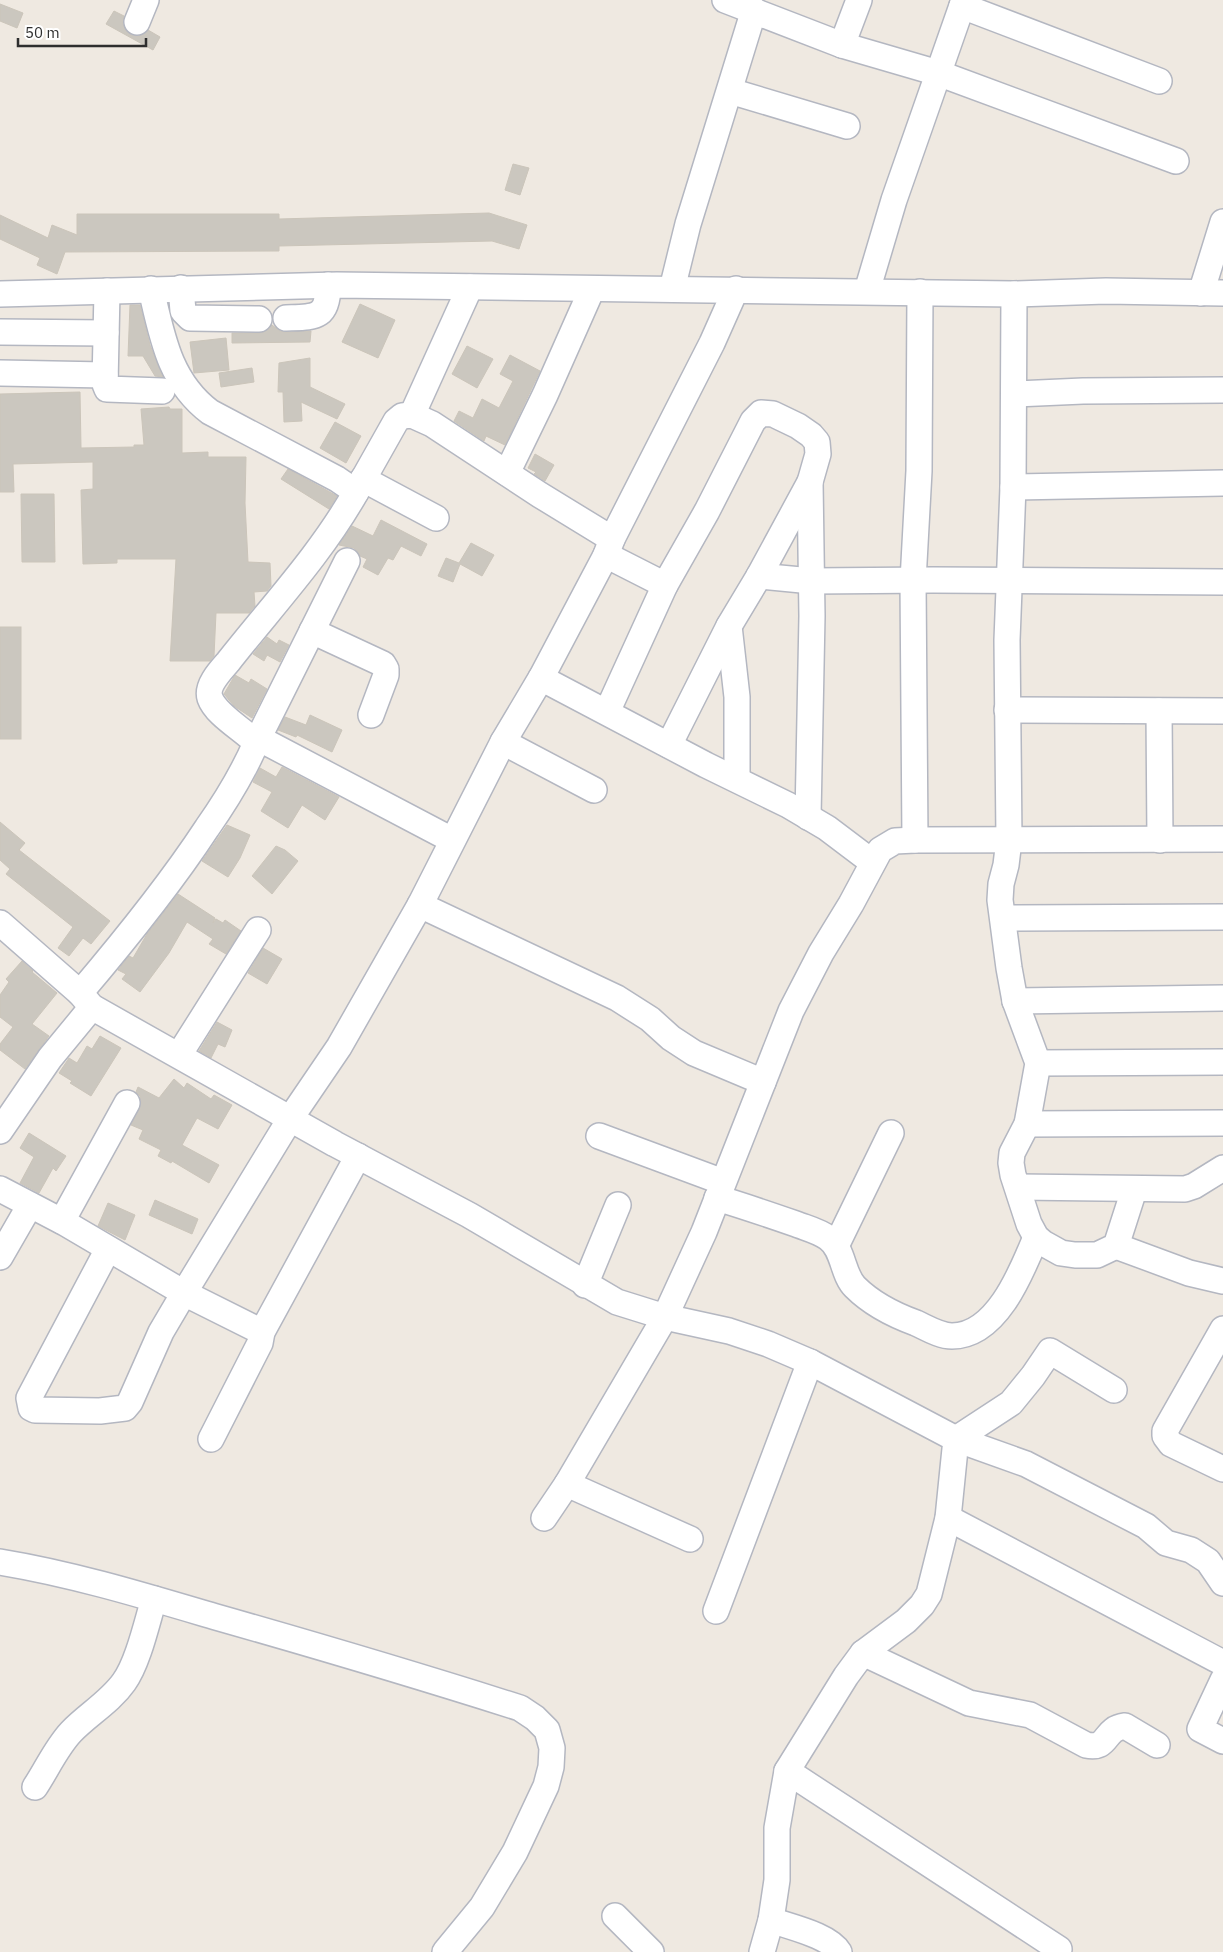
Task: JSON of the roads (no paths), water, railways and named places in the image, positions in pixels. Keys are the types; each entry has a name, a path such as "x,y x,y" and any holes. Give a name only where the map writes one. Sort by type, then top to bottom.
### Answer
{"street":[{"path":"725,0 842,45 938,73 1176,161"},
{"path":"842,45 859,0"},
{"path":"867,290 894,200 963,3 1159,81"},
{"path":"672,289 688,224 754,10"},
{"path":"730,91 847,126"},
{"path":"0,294 328,285 592,289 867,290 1014,294 1106,291 1212,293 1223,222"},
{"path":"286,318 313,317 324,309 328,301 328,285"},
{"path":"412,415 470,287"},
{"path":"181,288 183,311 190,318 259,319"},
{"path":"151,289 166,351 182,384 195,401 210,412 338,479 359,485 436,518"},
{"path":"507,473 592,289"},
{"path":"108,1249 29,1398 31,1408 35,1410 100,1411 120,1409 128,1405 161,1332 290,1119 339,1047 420,905 503,742 542,678 708,351 736,289"},
{"path":"107,291 104,384 107,389 162,391"},
{"path":"915,840 914,581 918,471 920,292"},
{"path":"1014,294 1013,487 1007,710 1009,840 1006,865 1001,884 1011,983 1015,1001 1038,1063 1027,1124 1016,1144 1011,1163 1013,1175 1029,1224 1036,1237 1053,1249 1061,1253 1096,1255 1116,1246 1189,1273 1223,1281"},
{"path":"0,332 106,334"},
{"path":"0,373 105,375"},
{"path":"1014,394 1083,391 1223,390"},
{"path":"608,712 665,585 707,511 754,421 761,413 773,414 782,418 811,434 817,442 818,454 810,482 759,576 729,626 669,745"},
{"path":"452,840 258,741 217,709 210,697 211,685 226,663 285,594 336,527 396,421 402,416 412,415 432,424 507,473 665,585"},
{"path":"808,817 812,582 810,482"},
{"path":"1013,487 1223,483"},
{"path":"0,1131 50,1058 86,1000 190,855 246,766 347,561"},
{"path":"759,576 812,582 1223,582"},
{"path":"729,626 737,697 737,778"},
{"path":"312,630 383,664 386,668 386,675 371,715"},
{"path":"542,678 706,765 737,778 808,817 827,828 872,862"},
{"path":"1007,710 1223,711"},
{"path":"1159,711 1160,840"},
{"path":"503,742 594,790"},
{"path":"544,1518 567,1484 665,1317 704,1232 777,1044 805,982 880,850 895,841 915,840 1223,839"},
{"path":"420,905 617,998 650,1019 671,1038 694,1052 763,1082"},
{"path":"1003,918 1223,917"},
{"path":"0,923 86,1000 290,1119 456,1207 617,1302 665,1317 730,1331 768,1344 810,1362 956,1439 1026,1464 1146,1526 1166,1543 1191,1550 1208,1561 1223,1583"},
{"path":"179,1055 258,930"},
{"path":"1015,1001 1223,998"},
{"path":"1038,1063 1223,1062"},
{"path":"62,1221 127,1103"},
{"path":"1027,1124 1223,1122"},
{"path":"836,1246 891,1133"},
{"path":"600,1136 828,1238 836,1246 853,1285 861,1293 891,1313 952,1336 973,1330 990,1318 1019,1278 1036,1237"},
{"path":"211,1439 260,1343 262,1332 358,1156"},
{"path":"1018,1188 1185,1189 1194,1186 1223,1168"},
{"path":"0,1190 62,1221 184,1293 262,1332"},
{"path":"1116,1246 1134,1190"},
{"path":"0,1257 30,1205"},
{"path":"585,1284 618,1205"},
{"path":"1223,1329 1165,1431 1165,1436 1171,1444 1223,1469"},
{"path":"956,1439 1011,1403 1050,1351 1114,1390"},
{"path":"716,1611 810,1362"},
{"path":"762,1952 771,1920 777,1880 777,1828 787,1771 846,1676 863,1653 906,1621 930,1594 948,1518 956,1439"},
{"path":"567,1484 690,1539"},
{"path":"948,1518 1223,1663"},
{"path":"0,1562 31,1567 154,1599 357,1657 520,1708 535,1718 547,1730 552,1748 551,1767 546,1786 515,1852 482,1907 445,1952"},
{"path":"35,1787 52,1762 59,1745 124,1682 133,1664 154,1599"},
{"path":"863,1653 969,1703 1030,1715 1086,1745 1100,1745 1113,1729 1125,1726 1158,1745"},
{"path":"1223,1680 1195,1739 1223,1741"},
{"path":"787,1771 1059,1949"},
{"path":"615,1916 651,1952"},
{"path":"771,1920 827,1940 839,1952"}]}
